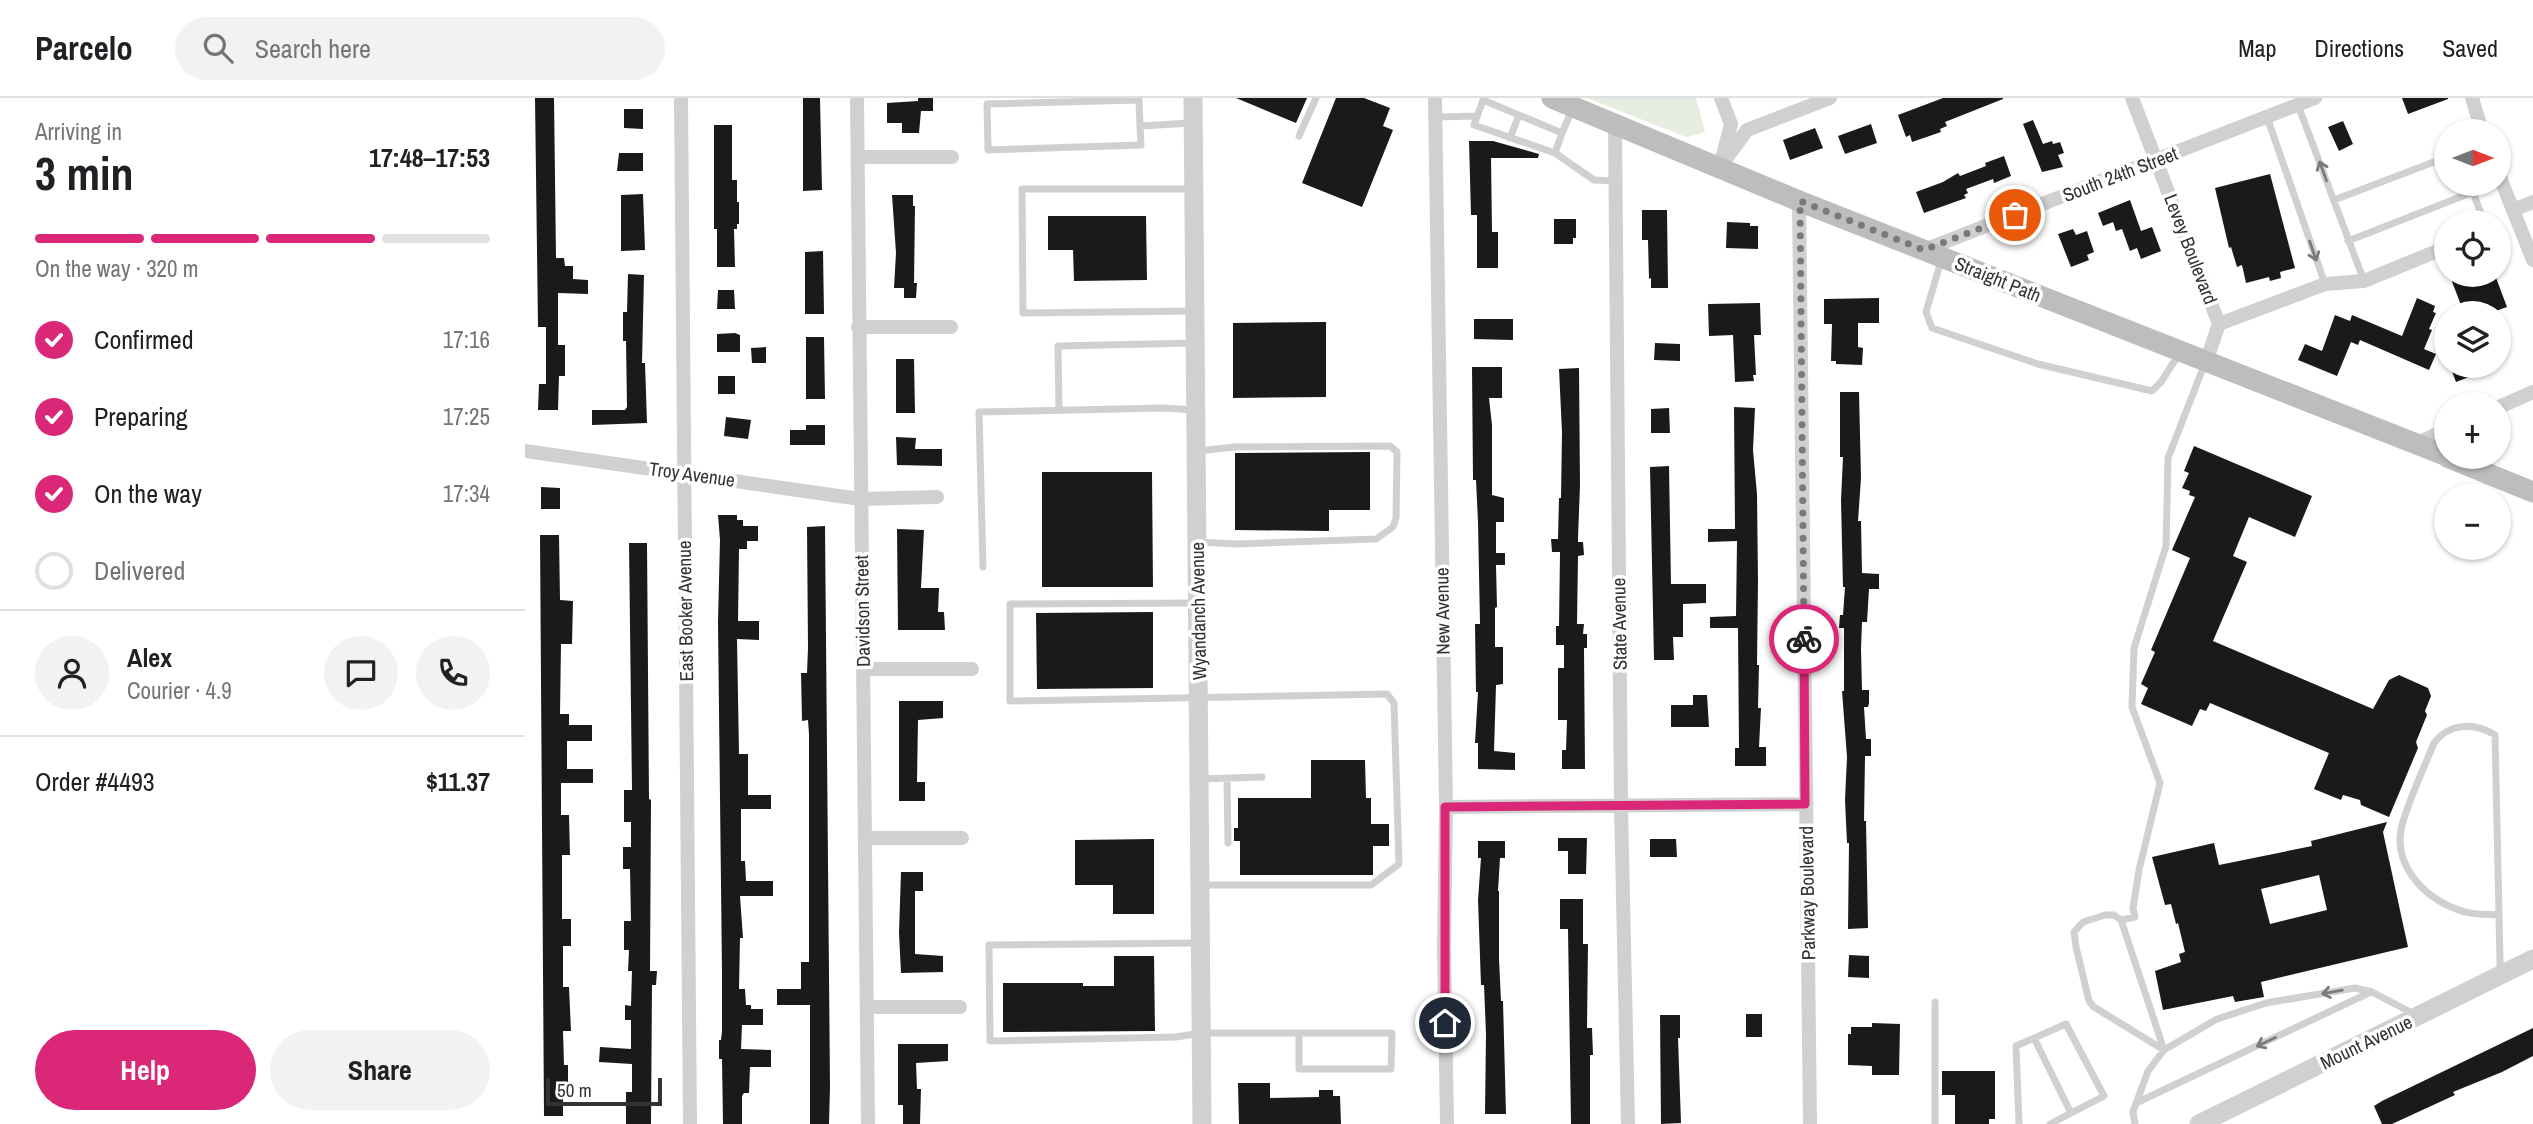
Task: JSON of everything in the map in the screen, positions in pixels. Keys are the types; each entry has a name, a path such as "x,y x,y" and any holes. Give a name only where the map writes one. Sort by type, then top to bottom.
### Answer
{"main road":[{"name":"Straight Path","path":"1552,98 1800,201 2434,452"},
{"name":"Straight Path","path":"2476,469 2533,492"}],"street":[{"name":"East Booker Avenue","path":"681,98 690,1124"},
{"name":"Davidson Street","path":"857,98 868,1124"},
{"name":"Wyandanch Avenue","path":"1193,98 1202,1124"},
{"name":"New Avenue","path":"1435,98 1447,1124"},
{"path":"1720,167 1731,124 1721,98"},
{"path":"1720,167 1747,130 1830,98"},
{"name":"Levey Boulevard","path":"2132,98 2219,324 2206,362"},
{"name":"South 24th Street","path":"1933,253 2315,98"},
{"path":"2472,98 2478,119"},
{"name":"State Avenue","path":"1615,124 1621,806 1628,1124"},
{"path":"858,158 952,158"},
{"path":"2507,196 2533,260"},
{"name":"Parkway Boulevard","path":"1800,201 1810,1124"},
{"path":"2513,210 2533,202"},
{"path":"2219,324 2325,284 2364,281 2434,252"},
{"path":"858,327 951,327"},
{"path":"2511,402 2533,392"},
{"path":"2415,444 2434,436"},
{"name":"Troy Avenue","path":"525,451 860,499 937,496"},
{"path":"863,669 972,668"},
{"path":"1445,807 1805,804"},
{"path":"865,838 962,838"},
{"name":"Mount Avenue","path":"2199,1124 2533,959"},
{"path":"868,1007 960,1007"}],"lane":[{"path":"1299,136 1316,98"},
{"path":"1139,99 1141,145 988,150 987,101 1139,99"},
{"path":"1562,133 1483,99 1474,125 1555,153 1594,180 1615,181"},
{"path":"2298,105 2364,281"},
{"path":"1555,153 1574,107"},
{"path":"1510,138 1519,115"},
{"path":"1435,117 1477,116"},
{"path":"2267,117 2325,284"},
{"path":"1140,126 1193,123"},
{"path":"2334,200 2434,162"},
{"path":"1194,189 1022,189 1023,313 1195,311"},
{"path":"2348,242 2453,196"},
{"path":"1933,253 1926,312 1932,328 2038,364 2152,390 2161,382 2181,352"},
{"path":"1059,410 1058,346 1196,343"},
{"path":"2121,920 2134,917 2139,870 2160,783 2133,707 2134,648 2166,546 2168,458 2206,362"},
{"path":"983,567 979,412 1163,408 1196,410"},
{"path":"1197,451 1235,447 1390,446 1397,452 1397,518 1393,527 1376,539 1238,544 1198,542"},
{"path":"1198,602 1010,604 1010,701 1387,694 1394,704 1399,864 1371,885 1200,885"},
{"path":"2499,915 2455,909 2423,890 2407,868 2402,851 2402,826 2434,743 2442,733 2455,727 2484,728 2495,735 2499,915 2500,975"},
{"path":"1199,779 1262,777"},
{"path":"1227,779 1229,843"},
{"path":"2114,915 2121,920 2164,1050 2094,1007 2089,1001 2074,932 2083,922 2094,917 2114,915"},
{"path":"1200,943 989,945 990,1041 1176,1037 1201,1033 1299,1033 1392,1033 1391,1069 1299,1069 1299,1033"},
{"path":"2135,1124 2133,1112 2148,1071 2164,1050 2217,1019 2266,1003 2354,988 2372,992 2418,1016"},
{"path":"2136,1103 2372,992"},
{"path":"1935,1002 1935,1124"},
{"path":"2019,1124 2015,1046 2066,1024 2104,1096 2050,1124"},
{"path":"2034,1038 2071,1113"}],"shaded area":[{"path":"1587,98 1696,98 1705,132 1686,137"}],"building":[{"path":"535,98 554,98 556,258 564,258 565,266 573,266 573,279 588,280 588,294 558,293 558,345 565,345 565,376 559,376 558,410 538,410 539,384 546,384 546,327 538,327"},
{"path":"803,98 820,98 822,190 803,191"},
{"path":"918,98 933,98 933,111 921,111 919,133 902,133 902,123 887,123 887,103 918,101"},
{"path":"1236,98 1307,98 1296,123"},
{"path":"1336,98 1364,98 1390,108 1383,126 1393,130 1362,207 1302,183"},
{"path":"1943,98 2003,99 1945,122 1947,126 1940,129 1941,132 1912,142 1910,135 1906,137 1898,115"},
{"path":"2402,98 2448,98 2448,99 2408,114"},
{"path":"624,109 643,109 643,129 624,128"},
{"path":"2033,120 2043,144 2060,142 2064,153 2058,155 2063,167 2042,172 2023,124"},
{"path":"2343,121 2353,144 2339,151 2328,127"},
{"path":"1871,124 1877,143 1845,154 1838,136"},
{"path":"714,125 732,125 732,180 737,180 739,202 739,224 737,229 734,229 735,267 717,267 717,229 714,229"},
{"path":"1815,128 1823,148 1790,160 1783,140"},
{"path":"1469,141 1493,141 1539,154 1538,158 1491,158 1492,232 1498,232 1498,268 1477,268 1477,215 1471,215"},
{"path":"619,153 643,153 643,171 617,171"},
{"path":"2004,156 2011,176 1994,183 1993,179 1966,189 1966,198 1924,213 1916,192 1958,173 1960,176 1986,166 1985,163"},
{"path":"2270,174 2295,268 2280,272 2281,278 2270,281 2269,277 2246,283 2242,265 2237,267 2231,247 2229,248 2215,188"},
{"path":"643,194 645,250 621,251 621,195"},
{"path":"892,195 913,195 916,298 904,298 904,288 894,288 896,253"},
{"path":"2130,200 2141,231 2152,227 2161,251 2141,259 2137,248 2130,251 2122,229 2116,231 2113,222 2103,226 2098,213"},
{"path":"1642,210 1667,210 1668,288 1651,288 1648,240 1642,240"},
{"path":"1048,216 1146,216 1147,280 1074,281 1073,250 1048,250"},
{"path":"1554,219 1576,219 1576,238 1573,238 1573,244 1554,244"},
{"path":"1727,222 1758,226 1758,249 1726,248"},
{"path":"2073,229 2076,235 2087,231 2094,252 2087,255 2089,260 2071,267 2058,234"},
{"path":"823,251 824,314 805,314 805,252"},
{"path":"628,274 644,275 642,363 645,363 647,423 592,425 592,410 625,410 627,407 623,312 627,312"},
{"path":"2454,287 2500,287 2505,301 2459,301"},
{"path":"718,290 734,290 735,309 717,309"},
{"path":"1879,298 1879,323 1858,323 1858,347 1863,348 1862,365 1836,364 1836,361 1831,361 1832,324 1824,324 1824,299"},
{"path":"2417,298 2434,306 2434,318 2429,329 2432,330 2424,349 2434,353 2429,370 2360,340 2358,345 2351,342 2337,376 2298,360 2305,344 2322,351 2335,315 2350,321 2352,315 2402,336"},
{"path":"1760,303 1761,335 1754,335 1756,375 1753,375 1754,381 1735,382 1733,335 1709,336 1708,304"},
{"path":"1474,319 1513,319 1513,340 1474,339"},
{"path":"1326,322 1326,397 1233,398 1233,323"},
{"path":"717,334 740,335 740,352 717,352"},
{"path":"806,337 824,337 825,399 806,399"},
{"path":"1655,343 1680,344 1680,361 1654,360"},
{"path":"766,347 766,363 752,363 751,348"},
{"path":"896,359 914,359 915,413 896,413"},
{"path":"1472,367 1502,367 1502,398 1489,398 1492,425 1492,495 1504,498 1504,522 1496,522 1496,553 1505,553 1505,565 1496,565 1495,647 1503,647 1503,684 1496,685 1494,751 1515,753 1515,770 1478,769 1478,743 1475,743 1478,692 1475,624 1480,624 1476,480 1473,480"},
{"path":"1579,368 1578,542 1583,542 1584,555 1578,556 1577,624 1584,624 1583,634 1587,634 1587,648 1584,648 1585,769 1562,769 1567,720 1558,720 1558,668 1564,668 1564,645 1556,645 1556,626 1559,626 1560,552 1552,552 1551,539 1558,539 1561,498 1559,369"},
{"path":"718,376 735,376 735,394 718,394"},
{"path":"1840,392 1859,392 1861,478 1858,521 1861,521 1862,573 1879,574 1879,589 1869,589 1867,622 1862,622 1861,649 1862,690 1869,690 1868,707 1864,707 1866,739 1871,739 1871,756 1865,756 1864,821 1868,928 1848,929 1849,843 1845,800 1847,757 1842,691 1844,628 1839,628 1845,587"},
{"path":"1734,407 1755,408 1753,450 1757,494 1757,665 1758,708 1761,708 1759,747 1766,747 1766,766 1735,766 1735,748 1739,748 1738,628 1710,628 1710,617 1736,616 1737,541 1708,542 1708,529 1735,529"},
{"path":"1669,408 1670,433 1651,433 1651,409"},
{"path":"726,417 751,420 748,439 724,436"},
{"path":"806,425 825,425 825,445 790,445 790,430 806,430"},
{"path":"896,437 916,438 915,449 942,449 942,466 897,465"},
{"path":"2194,446 2312,496 2295,537 2249,517 2233,556 2247,562 2213,641 2373,709 2389,680 2399,675 2428,688 2431,696 2416,742 2418,748 2389,817 2361,805 2360,800 2343,795 2341,800 2314,789 2329,753 2210,703 2206,711 2200,709 2192,726 2141,704 2148,688 2141,684 2155,652 2151,650 2190,558 2172,550 2195,497 2182,488 2189,473 2184,471"},
{"path":"1370,452 1370,510 1329,510 1329,531 1235,530 1235,453"},
{"path":"1669,466 1671,584 1706,584 1706,603 1683,604 1683,637 1673,637 1674,660 1654,660 1650,467"},
{"path":"1042,472 1152,472 1153,587 1042,587"},
{"path":"541,487 560,488 560,509 541,509"},
{"path":"718,515 737,515 737,520 743,520 743,526 758,526 758,541 747,541 747,549 739,549 738,621 759,621 759,640 737,639 739,754 748,754 748,795 771,795 771,809 741,809 741,861 745,861 746,881 773,881 773,896 740,896 743,938 740,938 739,989 745,989 746,1005 751,1005 751,1009 763,1009 763,1025 742,1025 741,1049 771,1050 771,1067 750,1067 749,1093 742,1096 742,1124 723,1124 722,1059 719,1059 722,972"},
{"path":"825,526 830,1087 829,1124 810,1124 810,1005 777,1005 777,989 801,989 801,962 809,962 809,734 808,720 802,721 801,673 807,673 807,527"},
{"path":"897,529 924,530 921,588 939,588 938,612 944,612 945,630 898,630"},
{"path":"540,535 559,535 560,600 573,601 572,644 561,644 560,714 569,714 569,725 592,725 592,741 567,741 567,769 593,769 593,783 561,783 561,815 569,815 570,855 562,855 562,919 571,919 571,946 563,946 563,987 569,987 571,1031 563,1031 564,1065 568,1065 568,1082 563,1082 563,1116 544,1116"},
{"path":"629,543 647,543 651,800 650,971 657,971 656,985 652,985 651,1124 626,1124 626,1092 632,1092 632,1064 599,1062 600,1047 631,1049 631,1020 625,1020 625,1005 631,1006 632,971 628,971 629,950 624,950 624,921 631,921 630,869 623,869 623,847 631,847 631,822 624,822 624,790 632,790"},
{"path":"1153,612 1153,688 1037,689 1036,613"},
{"path":"1693,695 1707,695 1709,727 1671,727 1671,705 1693,705"},
{"path":"899,701 943,701 943,718 918,720 917,782 925,782 925,801 899,801"},
{"path":"1311,760 1365,760 1366,798 1371,798 1371,824 1389,824 1389,846 1373,846 1373,875 1240,875 1240,841 1234,841 1234,828 1238,828 1238,798 1311,798"},
{"path":"2387,822 2383,832 2408,947 2261,982 2264,997 2235,1002 2233,996 2163,1010 2155,971 2181,962 2179,954 2185,952 2171,904 2165,905 2152,857 2214,843 2219,865 2312,846 2311,841","holes":["2319,875 2327,910 2270,924 2261,889"]},
{"path":"1558,838 1587,838 1586,874 1568,874 1568,851 1558,851"},
{"path":"1154,839 1154,914 1113,914 1113,885 1075,885 1075,840"},
{"path":"1650,839 1676,839 1677,857 1650,857"},
{"path":"1478,841 1505,841 1505,858 1500,858 1498,891 1506,1114 1485,1114 1486,1034 1484,985 1481,985 1478,900 1481,858 1478,858"},
{"path":"901,872 923,872 923,891 915,891 915,954 943,956 943,972 901,973"},
{"path":"1560,899 1583,899 1583,944 1588,944 1587,1028 1592,1028 1593,1055 1590,1055 1590,1124 1571,1124 1568,929 1560,929"},
{"path":"1849,955 1869,956 1869,978 1848,977"},
{"path":"1114,956 1154,956 1155,1031 1003,1032 1003,983 1083,983 1083,986 1114,986"},
{"path":"1746,1014 1762,1014 1762,1037 1746,1037"},
{"path":"1660,1015 1680,1015 1678,1038 1681,1123 1661,1124"},
{"path":"1872,1023 1900,1024 1899,1075 1872,1075 1872,1066 1848,1065 1848,1034 1851,1034 1851,1027 1872,1027"},
{"path":"2533,1028 2533,1056 2453,1092 2455,1095 2392,1124 2382,1124 2374,1106"},
{"path":"898,1044 948,1044 948,1061 916,1063 917,1089 921,1089 920,1124 903,1124 903,1105 898,1105"},
{"path":"1942,1071 1995,1071 1995,1119 1989,1119 1989,1124 1955,1124 1955,1095 1942,1095"},
{"path":"1238,1083 1270,1083 1270,1098 1319,1097 1319,1090 1333,1090 1333,1096 1340,1096 1341,1124 1239,1124"}],"way so far":[{"path":"1804,639 1800,201 1924,250 2015,215"}],"route":[{"path":"1445,1023 1445,807 1805,804 1804,639"}]}
